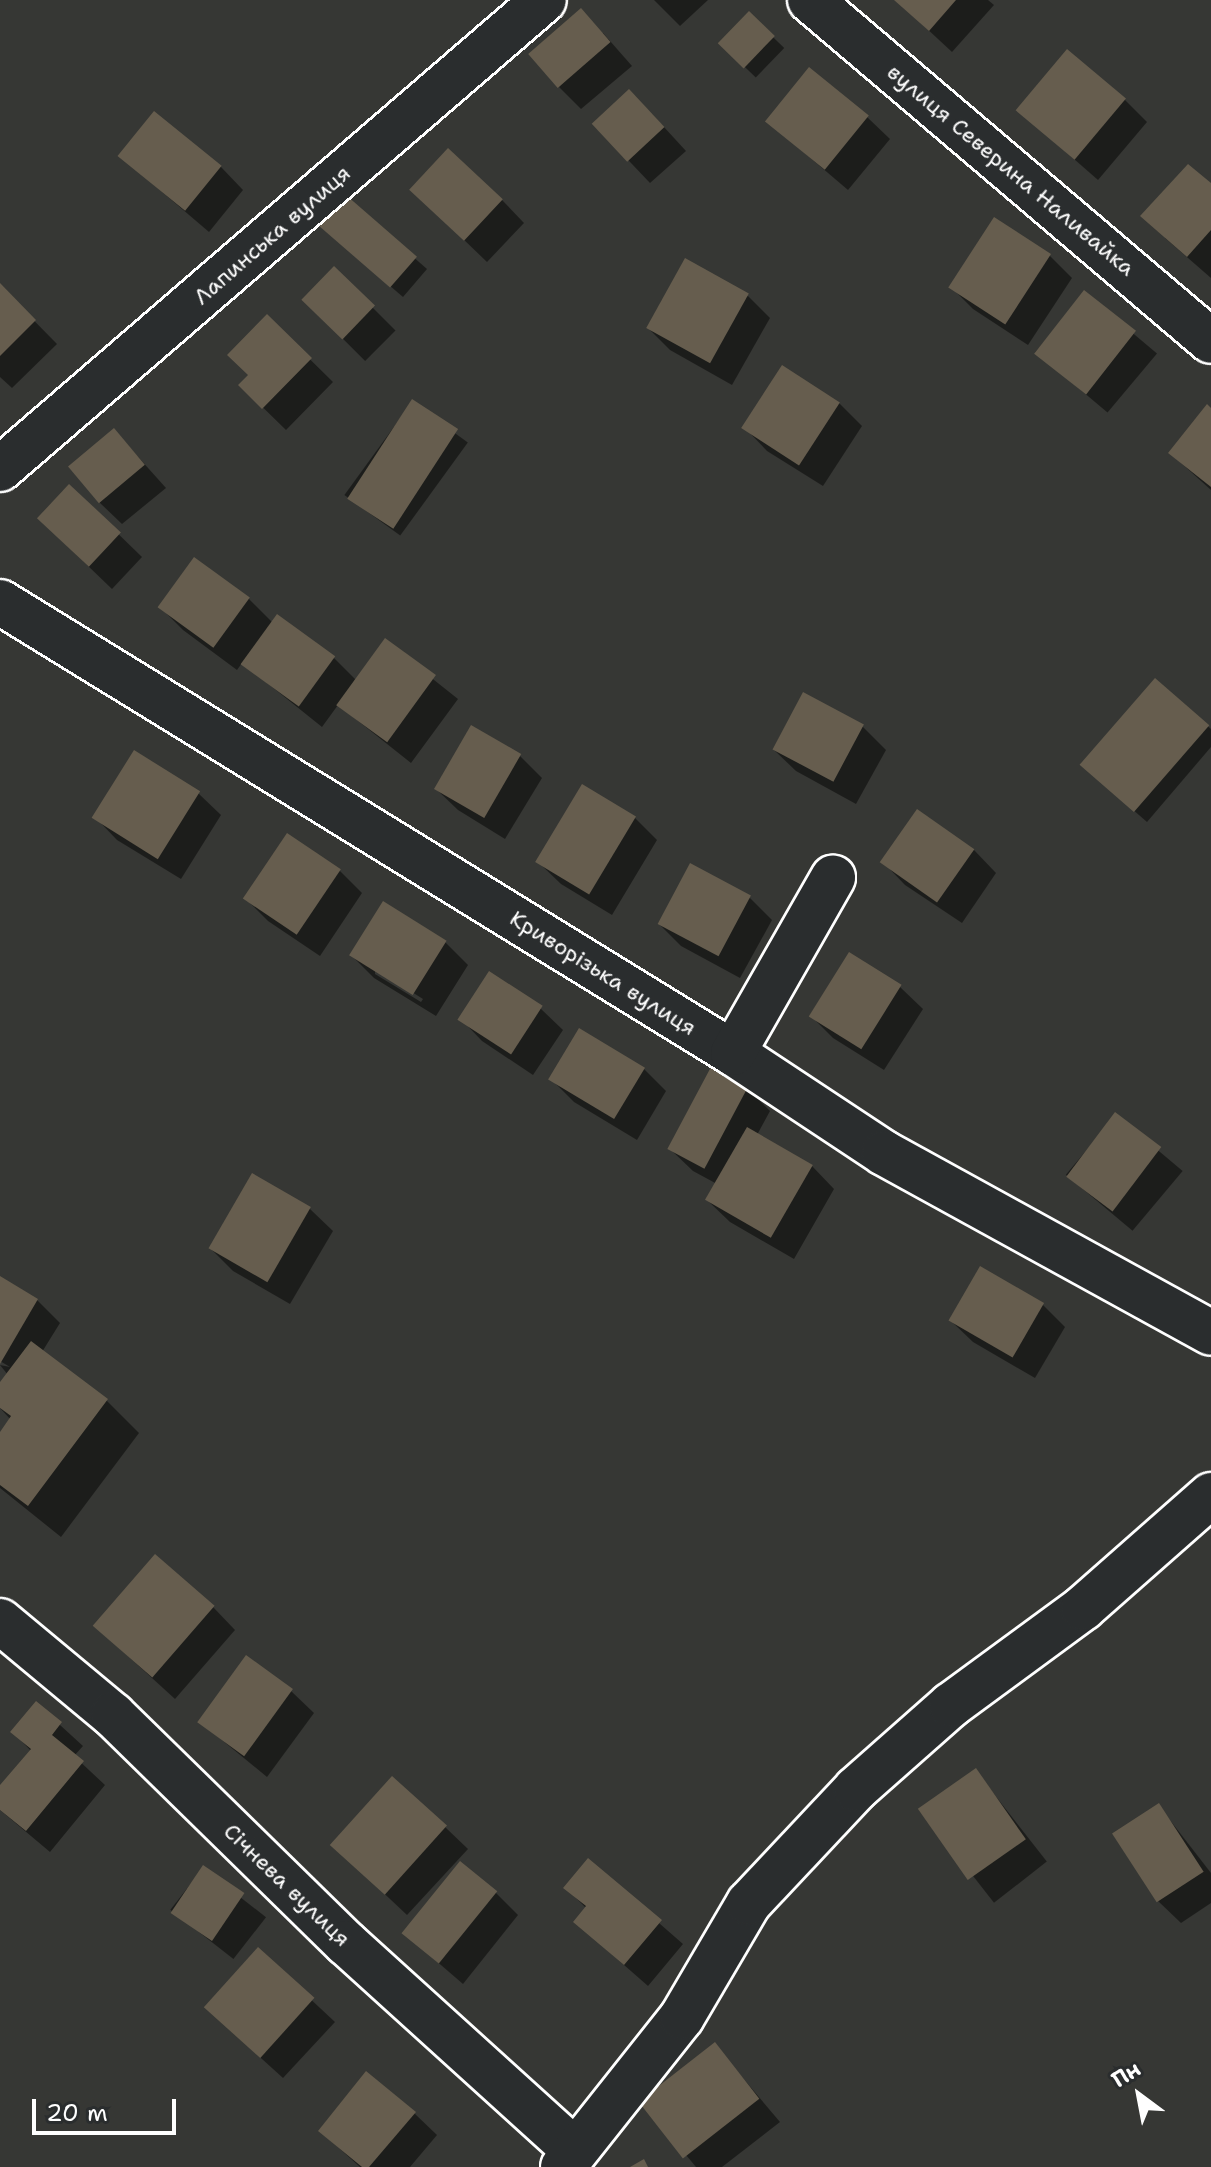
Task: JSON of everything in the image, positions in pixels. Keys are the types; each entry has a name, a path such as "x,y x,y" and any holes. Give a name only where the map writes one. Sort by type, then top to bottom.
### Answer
{"street":[{"name":"Лапинська вулиця","path":"0,469 544,0"},
{"name":"вулиця Северина Наливайка","path":"810,0 1211,341"},
{"name":"Криворізька вулиця","path":"0,602 733,1053 884,1153 1211,1333"},
{"path":"733,1053 833,878"},
{"path":"568,2158 682,2017 749,1903 856,1789 951,1705 1083,1608 1211,1495"},
{"name":"Січнева вулиця","path":"0,1621 113,1715 568,2158"}],"building":[{"path":"894,0 956,0 929,31"},
{"path":"581,8 611,42 558,88 528,54"},
{"path":"749,11 775,36 744,68 718,43"},
{"path":"1067,49 1126,98 1075,160 1016,110"},
{"path":"809,67 869,115 825,170 765,121"},
{"path":"629,89 664,127 627,162 592,124"},
{"path":"154,111 222,166 185,211 117,156"},
{"path":"448,148 503,199 464,241 409,190"},
{"path":"1188,164 1211,183 1211,230 1187,257 1140,216"},
{"path":"346,195 417,257 390,288 319,226"},
{"path":"994,217 1051,254 1005,324 948,287"},
{"path":"685,258 749,293 710,363 646,328"},
{"path":"334,266 375,306 342,339 301,300"},
{"path":"0,283 36,320 0,356"},
{"path":"1084,290 1136,331 1086,394 1034,354"},
{"path":"267,314 312,358 262,409 238,385 248,375 227,355"},
{"path":"782,365 840,403 799,465 741,428"},
{"path":"412,399 458,429 393,529 347,499"},
{"path":"1207,404 1211,408 1211,487 1168,453"},
{"path":"114,428 145,465 99,503 68,467"},
{"path":"69,484 121,532 89,567 37,518"},
{"path":"194,557 250,598 213,648 158,607"},
{"path":"277,614 335,656 299,706 241,664"},
{"path":"385,638 436,675 387,742 336,705"},
{"path":"1155,678 1209,725 1134,812 1080,765"},
{"path":"803,692 864,724 833,782 772,749"},
{"path":"471,725 521,754 484,818 434,789"},
{"path":"134,750 200,791 158,859 92,818"},
{"path":"582,784 636,816 589,894 535,862"},
{"path":"917,809 974,849 937,902 880,862"},
{"path":"287,833 341,869 297,935 243,898"},
{"path":"690,863 751,895 719,956 658,924"},
{"path":"383,901 447,941 413,995 349,955"},
{"path":"849,952 902,985 861,1049 809,1016"},
{"path":"489,971 543,1006 511,1054 457,1020"},
{"path":"579,1028 645,1068 614,1119 548,1079"},
{"path":"711,1067 748,1087 704,1169 667,1149"},
{"path":"1115,1112 1161,1147 1113,1212 1066,1177"},
{"path":"747,1127 813,1165 771,1238 705,1200"},
{"path":"252,1173 311,1207 267,1282 208,1248"},
{"path":"980,1266 1044,1303 1013,1358 948,1321"},
{"path":"0,1276 38,1299 0,1364"},
{"path":"31,1341 108,1399 28,1506 0,1485 0,1432 11,1416 0,1408 0,1382"},
{"path":"155,1554 215,1606 152,1678 93,1626"},
{"path":"246,1655 293,1689 244,1756 197,1722"},
{"path":"36,1701 62,1722 52,1735 84,1761 26,1831 0,1810 0,1785 31,1749 10,1732"},
{"path":"976,1768 1026,1839 968,1880 918,1809"},
{"path":"392,1776 447,1826 385,1895 330,1845"},
{"path":"1159,1803 1204,1872 1157,1902 1112,1833"},
{"path":"588,1858 662,1920 624,1965 573,1922 586,1906 563,1888"},
{"path":"460,1861 497,1891 439,1963 401,1933"},
{"path":"203,1865 244,1893 212,1941 171,1913"},
{"path":"258,1947 314,1998 260,2058 204,2007"},
{"path":"715,2042 759,2099 683,2158 639,2102"},
{"path":"366,2071 416,2112 369,2167 362,2167 318,2131"},
{"path":"644,2159 648,2167 630,2167"}]}
